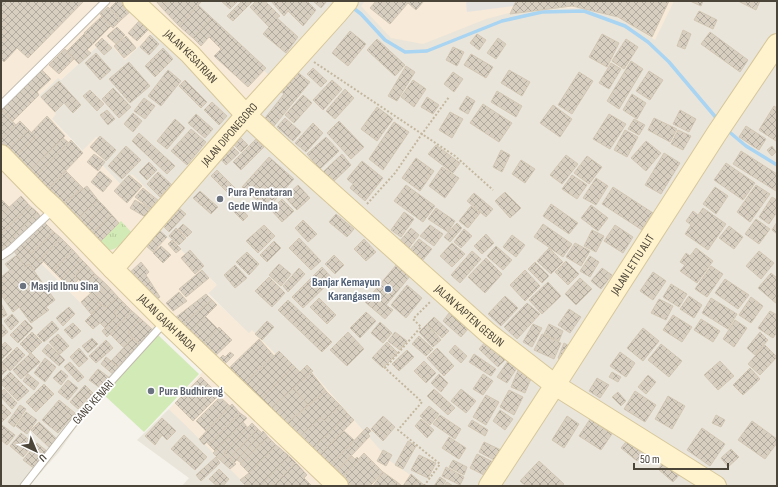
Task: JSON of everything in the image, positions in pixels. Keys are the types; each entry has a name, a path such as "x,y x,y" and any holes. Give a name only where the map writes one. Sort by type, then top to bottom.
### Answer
{"street":[{"name":"JALAN KESATRIAN","path":"132,1 190,54 246,115"},
{"name":"JALAN DIPONEGORO","path":"113,269 246,115 342,7"},
{"name":"JALAN LETTU ALIT","path":"489,486 556,385 717,133 777,44"},
{"name":"JALAN KAPTEN GEBUN","path":"246,115 488,333 556,385 716,486"},
{"name":"JALAN GAJAH MADA","path":"1,155 165,321 338,486"}],"lane":[{"path":"1,104 106,1"},
{"path":"1,256 10,250 54,208"},
{"name":"GANG KENARI","path":"24,486 75,421 165,321"}],"path":[{"path":"302,53 455,156 493,190"},
{"path":"357,216 395,173 449,97"},
{"path":"424,486 440,464 398,430 422,402 385,368 421,328 413,319 427,305"}],"shaded area":[{"path":"1,1 192,1 281,87 246,124 154,32 125,60 105,39 61,80 58,78 39,96 56,114 52,119 82,151 96,137 110,151 100,163 122,186 132,174 168,210 154,226 217,285 208,294 249,333 252,330 301,380 311,371 390,461 426,486 247,486 169,409 206,368 161,326 142,347 91,295 81,303 19,241 1,252"},
{"path":"192,1 777,1 777,486 426,486 390,462 311,371 301,380 252,331 249,334 208,293 216,284 154,226 132,175 122,186 100,163 97,137 83,151 52,119 39,96 58,77 61,80 105,39 154,32 246,124"},
{"path":"365,1 674,1 655,40 628,23 602,10 585,8 541,9 509,13 486,19 423,44 391,38 361,6"},
{"path":"468,1 516,1 514,6 467,12 466,3"},
{"path":"19,241 81,303 91,294 142,347 77,426 59,452 29,486 1,486 1,252"},
{"path":"169,409 250,486 182,486 189,478 137,440"}],"green space":[{"path":"121,221 132,233 124,242 109,250 96,246"},
{"path":"158,335 199,374 144,432 103,394"}],"building":[{"path":"1,1 84,1 28,58 17,48 4,62 1,59"},
{"path":"117,1 125,1 133,9 121,20 109,9"},
{"path":"156,1 167,1 161,7"},
{"path":"167,1 201,2 179,26 161,7"},
{"path":"221,1 238,1 230,9"},
{"path":"242,1 253,1 233,21 227,16"},
{"path":"256,1 265,1 280,16 277,18 298,37 286,53 263,34 269,27 250,7"},
{"path":"271,1 307,1 316,10 303,26 288,11 284,16"},
{"path":"313,1 327,1 321,8"},
{"path":"376,1 424,1 416,10 408,3 390,24 370,8"},
{"path":"516,1 669,1 652,37 618,17 572,6 510,14"},
{"path":"690,1 703,1 701,6"},
{"path":"738,1 760,1 756,10"},
{"path":"198,5 212,18 193,38 179,26"},
{"path":"108,7 121,20 113,28 100,14"},
{"path":"699,11 717,20 713,29 694,20"},
{"path":"102,16 111,26 93,44 84,33"},
{"path":"212,18 266,68 248,87 214,56 221,49 209,37 201,46 193,38"},
{"path":"140,20 149,29 137,41 128,33"},
{"path":"117,27 125,35 116,44 107,36"},
{"path":"683,30 691,34 685,49 677,46"},
{"path":"350,31 366,44 348,66 332,53"},
{"path":"710,32 748,60 740,72 701,44"},
{"path":"84,34 93,44 87,50 91,53 79,64 67,51"},
{"path":"477,34 486,40 479,50 470,43"},
{"path":"602,34 619,43 607,67 589,57"},
{"path":"150,35 159,44 149,55 140,47"},
{"path":"126,36 136,48 124,58 114,46"},
{"path":"102,38 112,48 104,55 95,45"},
{"path":"498,38 506,44 496,59 487,53"},
{"path":"377,39 405,65 395,76 367,50"},
{"path":"626,39 638,47 624,69 612,61"},
{"path":"453,47 464,52 457,66 446,60"},
{"path":"163,48 173,59 155,77 145,66"},
{"path":"65,49 74,59 59,74 49,65"},
{"path":"96,53 111,70 100,80 85,63"},
{"path":"471,54 493,67 486,78 464,65"},
{"path":"631,61 643,69 619,109 607,101"},
{"path":"129,62 150,86 130,103 109,79"},
{"path":"611,63 621,69 609,89 599,83"},
{"path":"406,66 415,72 397,101 388,96"},
{"path":"313,68 327,81 321,87 307,74"},
{"path":"42,70 51,79 37,92 39,95 13,121 1,109"},
{"path":"168,70 181,81 161,106 148,96"},
{"path":"509,70 530,82 522,96 501,83"},
{"path":"296,71 310,82 274,126 265,118 284,94 280,91"},
{"path":"649,71 663,80 650,100 636,91"},
{"path":"453,72 463,79 454,92 444,84"},
{"path":"579,72 593,81 572,114 558,105"},
{"path":"185,80 207,102 201,108 179,86"},
{"path":"332,80 342,89 323,110 313,100"},
{"path":"413,80 426,89 414,107 401,97"},
{"path":"59,81 81,105 73,113 64,103 55,112 41,97"},
{"path":"113,88 131,107 119,118 102,99"},
{"path":"345,89 354,98 335,119 326,111"},
{"path":"90,90 104,104 97,111 83,96"},
{"path":"497,91 522,106 516,117 491,102"},
{"path":"632,94 646,103 637,119 623,110"},
{"path":"303,95 312,103 294,123 285,115"},
{"path":"467,96 475,101 468,114 459,109"},
{"path":"427,97 439,105 433,114 421,107"},
{"path":"144,98 155,106 145,119 134,111"},
{"path":"212,102 227,116 219,125 204,110"},
{"path":"483,104 512,123 499,142 470,123"},
{"path":"553,105 572,119 560,137 540,123"},
{"path":"774,106 777,108 776,141 759,130"},
{"path":"377,107 393,119 377,141 361,129"},
{"path":"107,110 115,119 108,125 100,115"},
{"path":"680,110 696,119 689,132 673,124"},
{"path":"3,111 16,125 1,139 1,113"},
{"path":"450,112 463,119 452,138 439,130"},
{"path":"133,113 142,121 133,132 124,124"},
{"path":"196,114 213,129 205,138 188,123"},
{"path":"609,114 626,124 610,149 593,139"},
{"path":"47,116 65,136 27,173 14,158 35,137 31,133"},
{"path":"285,118 301,132 293,141 277,127"},
{"path":"654,118 677,129 670,142 648,130"},
{"path":"175,119 185,128 167,149 157,141"},
{"path":"634,119 645,125 639,135 628,129"},
{"path":"20,121 29,130 7,151 1,145 1,139"},
{"path":"339,121 364,147 351,159 327,133"},
{"path":"394,122 409,132 383,170 369,159"},
{"path":"313,123 323,133 306,152 295,143"},
{"path":"746,126 766,139 759,150 739,137"},
{"path":"191,129 206,142 187,165 171,151"},
{"path":"29,130 35,137 14,158 7,151"},
{"path":"625,130 638,137 627,157 614,150"},
{"path":"678,130 691,136 683,150 671,144"},
{"path":"139,133 175,166 167,174 132,141"},
{"path":"238,135 248,145 241,152 231,142"},
{"path":"100,136 116,150 106,161 90,147"},
{"path":"326,137 339,151 320,169 307,154"},
{"path":"63,138 69,143 33,179 27,173"},
{"path":"256,139 264,147 241,170 233,162"},
{"path":"71,140 83,153 46,191 33,179"},
{"path":"646,141 661,153 646,171 631,158"},
{"path":"229,143 239,153 226,165 217,155"},
{"path":"436,145 460,163 453,173 428,154"},
{"path":"126,146 141,160 122,179 108,166"},
{"path":"772,146 776,152 772,156 767,150"},
{"path":"501,150 510,155 502,172 493,167"},
{"path":"741,151 777,174 776,191 733,164"},
{"path":"664,153 680,163 661,194 645,185"},
{"path":"94,154 105,162 98,171 87,162"},
{"path":"342,154 351,165 333,182 323,172"},
{"path":"566,155 578,164 562,184 550,175"},
{"path":"587,156 602,167 589,184 574,173"},
{"path":"269,157 294,179 267,209 242,187"},
{"path":"416,158 434,171 420,191 402,178"},
{"path":"521,160 535,169 525,183 512,174"},
{"path":"362,161 383,178 365,201 350,188 353,184 347,179"},
{"path":"149,162 157,170 147,180 139,172"},
{"path":"726,163 755,183 743,200 714,180"},
{"path":"442,167 459,178 445,198 429,186"},
{"path":"217,170 236,189 230,195 211,176"},
{"path":"66,171 83,188 60,206 46,191"},
{"path":"100,171 112,181 103,192 91,182"},
{"path":"158,172 172,185 160,197 147,184"},
{"path":"129,175 142,186 127,203 114,191"},
{"path":"572,175 587,185 577,199 562,189"},
{"path":"596,178 608,186 596,205 583,198"},
{"path":"298,185 310,198 297,210 285,197"},
{"path":"406,185 435,206 423,222 394,201"},
{"path":"756,185 770,194 750,222 737,212"},
{"path":"87,186 98,200 75,221 60,206"},
{"path":"613,187 653,213 642,230 602,204"},
{"path":"715,187 728,196 716,214 703,204"},
{"path":"143,188 159,201 152,210 135,197"},
{"path":"200,191 218,207 211,214 193,198"},
{"path":"505,192 521,208 510,218 495,201"},
{"path":"474,193 493,209 486,217 467,201"},
{"path":"21,196 30,206 1,234 1,215"},
{"path":"772,197 777,200 777,212 769,224 759,217"},
{"path":"1,199 9,207 1,215"},
{"path":"282,199 294,211 282,222 271,210"},
{"path":"98,200 104,206 82,228 75,221"},
{"path":"135,200 152,210 147,218 130,208"},
{"path":"237,204 248,216 243,221 231,209"},
{"path":"551,204 578,223 569,234 543,216"},
{"path":"591,205 608,218 598,231 581,218"},
{"path":"30,206 37,212 1,249 1,234"},
{"path":"104,206 112,215 90,235 82,228"},
{"path":"471,206 480,213 468,228 459,221"},
{"path":"179,208 186,214 169,232 163,226"},
{"path":"436,208 455,221 448,232 428,219"},
{"path":"703,208 726,224 708,250 685,234 691,225 686,221 693,211 698,215"},
{"path":"37,212 41,217 25,234 1,253 1,249"},
{"path":"404,212 414,219 401,237 391,230"},
{"path":"336,214 354,229 347,237 329,222"},
{"path":"112,215 119,223 99,243 90,235"},
{"path":"756,219 770,229 759,244 745,234"},
{"path":"303,220 317,234 308,242 295,228"},
{"path":"44,222 54,232 31,254 22,244"},
{"path":"777,222 777,234 772,230"},
{"path":"457,223 462,228 450,242 444,237"},
{"path":"183,224 192,232 187,237 178,229"},
{"path":"543,224 572,244 563,257 534,237"},
{"path":"264,225 275,236 258,253 246,241"},
{"path":"430,225 443,234 434,246 420,236"},
{"path":"615,225 633,237 623,253 604,241"},
{"path":"729,226 743,237 734,249 719,238"},
{"path":"176,228 186,238 179,245 169,236"},
{"path":"411,228 419,235 408,249 399,242"},
{"path":"464,229 472,236 461,248 454,242"},
{"path":"159,230 167,237 153,252 145,245"},
{"path":"592,230 604,236 596,252 584,246"},
{"path":"54,232 61,238 39,261 31,254"},
{"path":"486,234 494,243 482,254 474,246"},
{"path":"512,235 525,245 516,257 503,247"},
{"path":"61,238 73,250 53,271 41,259"},
{"path":"299,238 321,261 311,270 289,248"},
{"path":"364,239 376,252 366,261 354,249"},
{"path":"419,239 432,249 422,261 409,251"},
{"path":"172,240 181,249 176,253 168,244"},
{"path":"274,241 281,248 267,262 260,255"},
{"path":"452,243 465,254 452,267 440,256"},
{"path":"575,243 590,251 581,266 566,257"},
{"path":"22,244 39,261 41,259 43,262 34,271 29,264 25,267 14,251"},
{"path":"161,246 171,255 163,263 153,253"},
{"path":"496,246 512,260 503,270 487,256"},
{"path":"549,248 563,262 551,274 537,261"},
{"path":"696,248 713,261 697,283 680,271 685,265 680,262 686,253 690,256"},
{"path":"73,250 81,259 61,279 53,271"},
{"path":"190,250 204,266 195,274 181,258"},
{"path":"472,251 481,259 460,283 451,275"},
{"path":"759,251 774,263 761,279 746,266"},
{"path":"247,252 259,264 249,275 236,262"},
{"name":"Masjid Ibnu Sina","path":"17,255 25,267 29,264 55,300 46,307 49,310 31,323 19,307 13,312 1,295 1,277 10,270 5,264"},
{"path":"334,255 344,265 335,274 325,264"},
{"path":"590,256 599,262 590,277 580,271"},
{"path":"486,258 502,274 485,293 468,277"},
{"path":"81,259 86,264 75,276 78,280 70,288 61,279"},
{"path":"566,261 579,274 568,285 555,272"},
{"path":"141,262 149,272 146,275 160,297 151,303 125,277"},
{"path":"535,262 549,276 542,283 528,269"},
{"path":"86,264 95,274 84,285 75,276"},
{"path":"279,264 291,274 281,286 269,275"},
{"name":"Banjar Kemayun Karangasem","path":"397,264 411,275 386,305 393,310 385,319 365,302"},
{"path":"235,265 247,278 235,288 224,275"},
{"path":"711,266 723,274 707,297 695,289"},
{"path":"322,267 333,279 303,308 292,297"},
{"path":"299,268 305,274 288,292 283,286"},
{"path":"602,268 612,275 601,289 591,281"},
{"path":"202,270 209,278 186,297 179,289"},
{"path":"525,270 540,286 525,301 510,285"},
{"path":"653,272 666,281 653,300 640,291"},
{"path":"771,273 777,278 777,304 758,288"},
{"path":"95,274 107,285 94,298 84,285"},
{"path":"269,277 285,293 272,307 255,291"},
{"path":"580,278 592,289 576,305 565,294"},
{"path":"725,279 749,295 738,309 715,293"},
{"path":"548,282 561,296 542,314 529,300"},
{"path":"671,284 687,294 679,307 663,297"},
{"path":"107,285 118,297 107,307 101,305 94,298"},
{"path":"407,285 422,298 406,318 391,305"},
{"path":"179,292 187,301 173,311 166,303"},
{"path":"91,293 101,305 91,314 81,302"},
{"path":"206,294 212,300 182,325 175,318"},
{"path":"505,296 518,308 501,326 488,314"},
{"path":"689,296 702,305 694,318 680,309"},
{"path":"118,297 123,302 114,313 117,316 105,328 100,323 93,329 85,321 101,305 107,307"},
{"path":"751,297 763,306 751,323 739,315"},
{"path":"319,298 336,315 327,324 310,307"},
{"path":"711,298 737,314 728,329 702,313"},
{"path":"659,299 673,306 666,320 651,313"},
{"path":"212,300 217,305 187,335 179,327"},
{"path":"288,300 332,342 322,352 278,310"},
{"path":"123,302 132,311 107,337 102,331 117,316 114,313"},
{"path":"1,303 7,315 1,318"},
{"path":"527,303 540,314 517,339 504,327"},
{"path":"69,307 75,314 63,326 56,318"},
{"path":"569,309 581,317 570,333 558,325"},
{"path":"132,311 141,319 128,332 133,338 124,348 110,334"},
{"path":"770,311 777,315 777,332 773,338 758,328"},
{"path":"366,312 376,321 360,338 350,328"},
{"path":"449,313 468,329 461,337 443,321"},
{"path":"12,314 19,322 11,330 4,321"},
{"path":"673,315 692,327 682,342 663,330"},
{"path":"205,316 218,329 200,347 187,335"},
{"path":"434,317 449,331 442,338 427,324"},
{"path":"141,319 154,331 141,346 128,332"},
{"path":"701,319 720,331 713,342 694,330"},
{"path":"25,320 33,328 18,343 10,335"},
{"path":"735,320 747,328 734,347 723,339"},
{"path":"52,321 59,329 44,342 37,335"},
{"path":"267,321 274,327 262,340 255,334"},
{"path":"380,322 392,333 383,343 371,333"},
{"path":"1,323 8,332 1,338"},
{"path":"73,323 81,331 72,339 64,330"},
{"path":"427,324 441,340 433,347 419,332"},
{"path":"533,324 542,328 532,347 523,342"},
{"path":"549,324 563,331 559,341 544,334"},
{"path":"219,327 232,340 212,359 200,347"},
{"path":"643,328 659,341 643,361 627,348"},
{"path":"32,332 42,342 30,354 20,344"},
{"path":"348,332 364,349 347,366 330,350"},
{"path":"395,332 407,341 400,350 388,341"},
{"path":"760,332 768,340 755,355 747,348"},
{"path":"58,334 69,346 60,354 49,342"},
{"path":"542,334 561,343 554,359 534,350"},
{"path":"419,336 433,349 426,356 412,344"},
{"path":"92,338 98,344 88,353 82,346"},
{"path":"133,338 141,346 121,369 111,361"},
{"path":"259,339 274,356 241,387 225,372"},
{"path":"106,340 113,348 96,363 89,356"},
{"path":"487,340 507,358 498,367 479,349"},
{"path":"5,342 12,349 1,360 1,346"},
{"path":"387,342 398,353 383,368 372,358"},
{"path":"564,343 573,348 567,362 558,358"},
{"path":"48,344 65,360 59,366 42,351"},
{"path":"661,344 682,361 669,377 648,360"},
{"path":"455,345 467,356 461,363 449,352"},
{"path":"765,345 777,357 760,375 748,364"},
{"path":"17,347 25,355 10,371 1,363"},
{"path":"79,348 88,359 79,367 70,357"},
{"path":"437,348 454,366 444,376 427,358"},
{"path":"407,350 414,357 399,371 392,364"},
{"path":"279,351 294,366 258,402 241,387"},
{"path":"230,352 234,355 221,368 216,362 223,355 225,357"},
{"path":"620,352 635,363 626,377 610,366"},
{"path":"31,353 40,362 21,379 13,370"},
{"path":"474,354 496,369 491,376 469,362"},
{"path":"106,357 121,369 115,376 101,364"},
{"path":"45,358 56,367 45,382 34,373"},
{"path":"424,361 436,373 426,383 414,371"},
{"path":"508,361 517,368 507,383 497,377"},
{"path":"720,361 734,376 718,390 704,375"},
{"path":"70,362 84,377 78,382 64,367"},
{"path":"1,364 7,370 1,376"},
{"path":"307,365 313,371 268,411 258,402 294,366 300,372"},
{"path":"519,368 533,374 525,393 511,387"},
{"path":"750,368 760,379 743,395 733,385"},
{"path":"98,369 111,379 103,390 89,380"},
{"path":"61,370 68,376 61,385 53,378"},
{"path":"10,372 29,391 18,401 1,384 1,381"},
{"path":"311,372 326,391 308,405 293,388"},
{"path":"612,372 621,377 618,382 609,377"},
{"path":"28,374 39,383 34,390 23,381"},
{"path":"439,374 448,383 441,392 431,383"},
{"path":"483,374 493,381 483,395 473,389"},
{"path":"648,375 656,382 646,394 638,387"},
{"path":"201,377 219,395 193,421 175,403"},
{"path":"597,378 609,385 600,398 589,391"},
{"path":"68,380 78,388 68,400 58,392"},
{"path":"44,384 54,394 36,412 26,402"},
{"path":"85,385 93,393 78,409 70,402"},
{"path":"293,388 308,405 284,426 268,411"},
{"path":"4,389 17,403 12,409 1,397 1,392"},
{"path":"434,389 455,408 448,415 427,396"},
{"path":"461,389 476,401 466,413 451,401"},
{"path":"509,390 523,397 514,415 500,407"},
{"path":"326,391 340,405 324,421 321,417 298,438 284,426"},
{"path":"635,391 656,405 645,422 624,409"},
{"path":"618,392 626,401 621,406 612,397"},
{"path":"486,395 499,402 486,425 473,417"},
{"path":"668,396 685,406 672,429 655,419"},
{"path":"220,397 230,406 206,431 196,421"},
{"path":"59,400 75,413 58,433 42,420"},
{"path":"1,403 11,413 1,423"},
{"path":"232,404 240,413 209,445 207,442 204,445 199,439"},
{"path":"20,405 26,409 14,427 8,422"},
{"path":"340,405 348,414 310,451 298,438 321,417 324,421"},
{"path":"429,406 439,414 430,425 420,416"},
{"path":"500,410 513,419 505,430 493,421"},
{"path":"26,412 37,420 27,434 16,426"},
{"path":"240,413 247,418 215,451 209,445"},
{"path":"348,414 354,420 317,458 310,451"},
{"path":"440,415 461,429 455,439 433,424"},
{"path":"716,415 725,420 721,427 712,423"},
{"path":"383,416 395,427 383,441 371,429"},
{"path":"567,416 579,424 564,448 552,440"},
{"path":"162,418 176,431 167,440 162,435 155,445 145,436"},
{"path":"421,419 434,430 427,438 415,426"},
{"path":"590,419 612,434 601,450 579,436"},
{"path":"472,420 488,430 485,436 468,426"},
{"path":"752,421 777,439 777,443 765,459 738,440"},
{"path":"39,422 59,441 51,449 31,430"},
{"path":"243,422 248,428 224,453 226,454 220,460 213,453"},
{"path":"252,423 258,429 230,458 236,464 230,469 220,460 226,454 224,453"},
{"path":"2,425 15,435 7,445 1,440"},
{"path":"367,427 371,431 368,434 370,436 334,474 328,468"},
{"path":"702,428 725,444 710,466 687,450"},
{"path":"258,429 262,433 234,463 230,458"},
{"path":"263,431 268,437 241,463 237,460"},
{"path":"344,431 354,440 328,468 317,458"},
{"path":"21,433 34,444 23,457 10,446"},
{"path":"184,435 207,457 195,470 171,449"},
{"path":"268,437 276,445 249,473 240,464"},
{"path":"449,437 466,448 459,459 442,448"},
{"path":"629,438 645,451 637,461 621,448"},
{"path":"408,441 416,446 403,469 395,465"},
{"path":"484,442 501,450 496,461 479,452"},
{"path":"37,443 48,452 35,469 23,460"},
{"path":"276,445 289,456 260,486 246,486 240,480 249,473"},
{"path":"731,449 739,457 728,467 721,458"},
{"path":"383,450 392,455 386,466 377,461"},
{"path":"364,453 383,472 370,486 347,486 340,479"},
{"path":"477,454 493,462 486,476 470,468"},
{"path":"419,455 436,463 428,478 411,470"},
{"path":"289,456 296,463 273,486 260,486"},
{"path":"352,456 355,459 357,457 359,459 340,479 334,474"},
{"path":"216,457 220,463 201,481 196,475"},
{"path":"453,460 467,467 464,475 449,467"},
{"path":"539,461 564,484 562,486 526,486 520,481"},
{"path":"664,462 679,475 673,482 658,469"},
{"path":"296,463 307,475 304,478 312,486 273,486"},
{"path":"446,467 464,477 460,485 442,476"},
{"path":"219,469 229,479 223,486 217,486 209,479"},
{"path":"383,472 397,482 394,486 373,486"},
{"path":"411,474 418,480 413,486 403,486"},
{"path":"440,477 446,481 442,486 434,486"},
{"path":"418,480 424,485 413,486"},
{"path":"397,482 402,486 394,486"},
{"path":"447,482 453,486 444,486"}],"waterway":[{"path":"352,7 361,14 385,40 405,52 427,51 502,21 542,12 584,11 625,26 648,42 669,62 718,120"},
{"path":"727,130 746,146 777,165"}],"place":[{"name":"Pura Penataran Gede Winda","path":"220,199"},
{"name":"Masjid Ibnu Sina","path":"23,286"},
{"name":"Banjar Kemayun Karangasem","path":"388,289"},
{"name":"Pura Budhireng","path":"151,391"}]}
